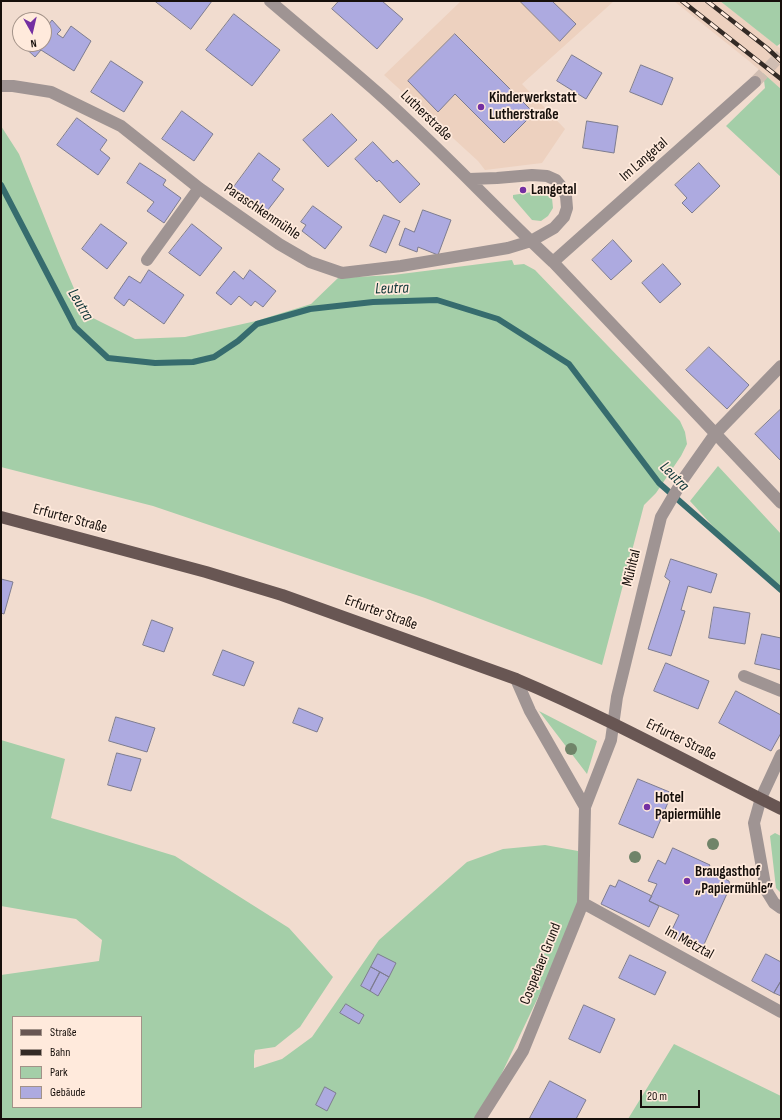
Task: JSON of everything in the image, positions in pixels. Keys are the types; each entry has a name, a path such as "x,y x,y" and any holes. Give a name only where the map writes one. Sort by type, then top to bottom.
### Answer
{"main road":[{"name":"Erfurter Straße","path":"1,517 206,572 282,595 516,679 613,724 761,798"},
{"path":"761,798 781,808"}],"street":[{"name":"Lutherstraße","path":"270,1 379,93 553,262"},
{"name":"Im Langetal","path":"553,262 756,82"},
{"name":"Paraschkenmühle","path":"1,86 13,86 51,92 121,126 199,188 279,244 310,262 342,273 401,266 508,248 531,241 554,228 564,217 567,208 566,196 556,180 547,176 532,175 469,179"},
{"path":"147,260 199,188"},
{"path":"553,262 715,434 777,490 781,503"},
{"name":"Mühltal","path":"613,724 617,697 661,517 684,478 715,434 781,366"},
{"path":"744,676 781,691"},
{"path":"516,679 530,711 585,807"},
{"name":"Cospedaer Grund","path":"480,1119 523,1051 582,903 585,807 610,740 613,724"},
{"path":"781,756 761,798 754,823 766,890 774,903 781,908"},
{"name":"Im Metztal","path":"582,903 781,1012"}],"shaded area":[{"name":"Kinderwerkstatt Lutherstraße","path":"461,1 614,1 522,84 565,129 542,163 485,170 478,161 384,75"},
{"path":"674,1 720,1 781,49 781,89 749,61"}],"green space":[{"path":"720,1 781,1 781,43 777,46"},
{"path":"763,73 781,89 781,177 726,126 765,88"},
{"path":"1,126 19,154 85,314 135,339 185,337 256,321 311,304 338,278 393,275 512,260 514,265 524,264 535,270 680,421 685,432 687,444 681,456 656,493 644,505 602,665 425,598 153,506 1,467"},
{"path":"546,190 552,198 553,208 548,216 541,221 532,220 513,198 513,195"},
{"path":"718,466 781,534 781,590 728,543 690,501"},
{"path":"539,711 597,741 587,774"},
{"path":"1,740 65,759 51,818 175,856 289,928 333,977 300,1027 275,1047 255,1050 254,1068 282,1059 312,1037 379,940 467,862 503,849 545,845 578,851 583,903 480,1119 1,1119 1,975 99,961 102,940 76,919 1,906"},
{"path":"775,833 781,836 781,893 776,888 770,836"},
{"path":"674,1044 781,1096 781,1119 628,1119"}],"building":[{"path":"155,1 212,1 191,29"},
{"path":"339,1 382,1 403,19 377,49 332,9"},
{"path":"520,1 552,1 576,24 560,41"},
{"path":"234,14 280,50 252,86 206,50"},
{"path":"52,20 61,30 57,34 63,38 71,26 91,41 74,71 44,52 52,52"},
{"path":"455,34 534,113 504,143 455,94 438,112 408,81"},
{"path":"30,52 39,52 35,57"},
{"path":"572,55 602,73 586,99 557,81"},
{"path":"111,61 143,82 124,112 91,92"},
{"path":"641,65 673,78 662,105 630,92"},
{"path":"182,111 213,134 194,161 162,139"},
{"path":"332,114 357,140 328,167 303,140"},
{"path":"77,118 107,140 100,150 110,158 98,175 57,145"},
{"path":"587,121 618,126 614,153 583,148"},
{"path":"373,142 393,163 397,160 420,184 400,203 379,180 377,182 355,159"},
{"path":"259,153 280,169 272,180 284,189 264,215 231,191"},
{"path":"140,163 166,180 163,185 181,198 164,223 147,211 154,202 127,183"},
{"path":"699,163 720,186 692,213 682,203 687,198 675,185"},
{"path":"313,206 342,227 325,249 302,231 306,225 301,222"},
{"path":"423,210 451,220 438,255 418,247 417,252 399,245 405,228 414,232"},
{"path":"384,215 400,221 386,253 370,246"},
{"path":"101,224 127,243 107,269 82,249"},
{"path":"192,224 222,248 200,276 169,253"},
{"path":"613,240 632,261 611,280 592,260"},
{"path":"663,264 681,284 660,303 642,283"},
{"path":"149,270 184,295 164,324 129,299 124,306 114,298 129,276 140,283"},
{"path":"250,270 276,291 263,307 255,301 251,306 239,296 231,305 216,293 234,271 243,279"},
{"path":"709,347 749,385 727,409 686,370"},
{"path":"781,409 781,461 755,434"},
{"path":"671,559 717,574 711,593 688,586 681,610 685,611 671,656 648,649 670,581 665,577"},
{"path":"1,579 13,582 4,614 1,613"},
{"path":"714,607 750,613 745,644 709,638"},
{"path":"152,620 173,628 164,652 143,645"},
{"path":"762,634 781,638 781,670 755,664"},
{"path":"223,650 254,662 244,686 213,675"},
{"path":"666,663 709,681 698,709 654,691"},
{"path":"736,691 781,715 781,733 771,751 719,723"},
{"path":"299,708 323,718 317,732 293,723"},
{"path":"116,717 155,728 147,752 109,741"},
{"path":"695,744 709,751 707,755 693,748"},
{"path":"117,753 141,759 131,791 108,785"},
{"path":"638,779 672,793 653,838 619,824"},
{"path":"673,848 710,865 707,871 729,881 730,887 701,951 669,936 679,915 649,901 657,884 648,881 658,860 665,864"},
{"path":"619,880 652,896 649,901 659,906 649,927 601,904 610,885 615,887"},
{"path":"378,954 396,963 389,977 371,967"},
{"path":"766,954 781,962 781,981 774,993 752,981"},
{"path":"630,955 666,972 655,995 619,978"},
{"path":"371,967 380,972 370,991 361,986"},
{"path":"380,972 389,977 378,996 370,991"},
{"path":"781,981 781,996 774,993"},
{"path":"346,1004 364,1015 359,1024 340,1013"},
{"path":"584,1005 615,1019 600,1053 569,1039"},
{"path":"550,1081 586,1100 576,1119 530,1118"},
{"path":"325,1087 336,1093 327,1111 316,1105"}],"waterway":[{"name":"Leutra","path":"1,185 75,327 108,358 155,363 193,362 214,357 238,341 257,324 310,309 373,302 437,300 498,319 569,364 659,483 781,590"}],"tunnel":[{"path":"755,82 781,55"}],"railway":[{"path":"682,1 781,79"},
{"path":"707,1 767,48 781,61"}],"place":[{"name":"Kinderwerkstatt Lutherstraße","path":"481,107"},
{"name":"Langetal","path":"523,190"},
{"name":"Hotel Papiermühle","path":"647,807"},
{"name":"Braugasthof „Papiermühle”","path":"687,881"}]}
